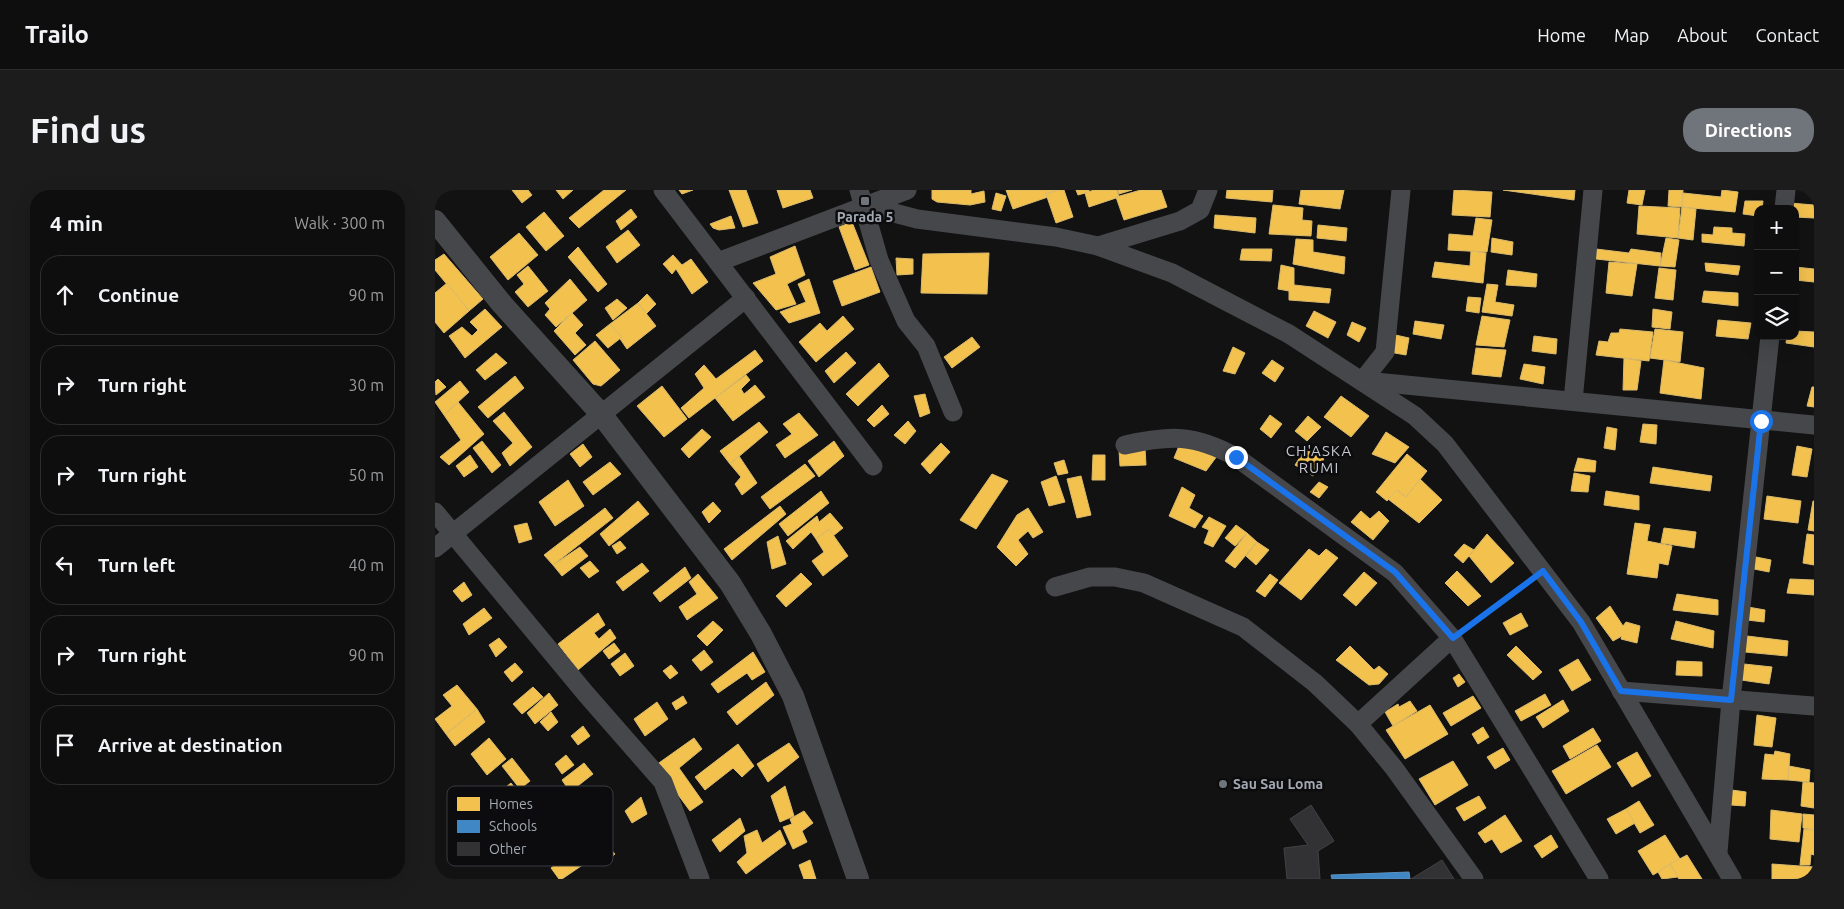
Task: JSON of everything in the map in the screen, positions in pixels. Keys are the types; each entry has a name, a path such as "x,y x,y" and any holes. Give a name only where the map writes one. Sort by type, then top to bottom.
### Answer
{"street":[{"path":"663,190 873,466"},
{"path":"718,262 861,197 907,190"},
{"path":"1098,246 1180,222 1200,210 1208,190"},
{"path":"1363,380 1385,352 1401,190"},
{"path":"1573,401 1593,190"},
{"path":"1784,205 1786,190"},
{"path":"861,197 917,219 1056,237 1098,246 1172,273 1289,334 1363,380 1415,416 1445,444 1581,622 1718,852 1732,879"},
{"path":"861,197 879,260 906,321 926,346 953,412"},
{"path":"435,221 503,304 601,414 730,583 761,634 793,696 858,879"},
{"path":"435,548 746,298"},
{"path":"1718,852 1731,700 1770,340"},
{"path":"1363,380 1814,425"},
{"path":"1125,445 1159,438 1185,438 1213,444 1236,457 1395,572 1453,638 1599,879"},
{"path":"435,512 586,694 663,782 700,879"},
{"path":"1055,587 1090,577 1115,577 1144,583 1243,628 1315,683 1358,724 1394,768 1474,879"},
{"path":"1358,724 1453,638"},
{"path":"1621,691 1814,706"}],"path":[{"path":"1453,638 1543,571"}],"building: Homes":[{"path":"512,190 528,190 532,195 522,203"},
{"path":"556,190 573,190 563,199"},
{"path":"604,190 626,190 579,228 569,218"},
{"path":"679,190 693,190 682,194"},
{"path":"729,190 746,190 758,223 743,227"},
{"path":"777,190 810,190 813,198 783,208"},
{"path":"932,190 971,190 971,194 984,191 985,202 970,205 937,202 932,199"},
{"path":"1006,190 1045,190 1048,197 1013,209"},
{"path":"1045,190 1058,190 1046,194"},
{"path":"1064,190 1073,217 1056,223 1046,194"},
{"path":"1076,190 1089,190 1089,192 1078,195"},
{"path":"1094,190 1117,190 1119,197 1089,207 1085,193"},
{"path":"1118,190 1132,190 1119,194"},
{"path":"1141,190 1161,190 1167,207 1124,220 1116,197"},
{"path":"1227,190 1273,190 1272,202 1226,198"},
{"path":"1301,190 1344,190 1340,209 1299,204"},
{"path":"1454,190 1492,192 1490,217 1452,215"},
{"path":"1503,190 1533,190 1532,194"},
{"path":"1533,190 1575,190 1574,200 1532,194"},
{"path":"1629,190 1645,190 1642,205 1627,203"},
{"path":"1669,190 1683,190 1682,207 1668,206"},
{"path":"1722,190 1738,192 1735,212 1682,207 1683,193 1721,197"},
{"path":"996,193 1006,196 1001,211 992,209"},
{"path":"1745,201 1763,201 1762,205 1754,205 1754,215 1743,214"},
{"path":"1790,203 1814,205 1814,218 1799,217 1799,205 1790,205"},
{"path":"1273,205 1303,208 1302,220 1312,221 1311,236 1269,234"},
{"path":"1639,206 1680,208 1678,238 1637,234"},
{"path":"1682,207 1696,209 1693,240 1678,238"},
{"path":"631,209 637,217 621,230 616,221"},
{"path":"544,212 564,236 546,251 526,227"},
{"path":"1215,215 1256,218 1255,233 1214,228"},
{"path":"731,216 735,228 719,230 713,228 710,224"},
{"path":"1476,218 1492,220 1487,252 1448,250 1449,234 1473,236"},
{"path":"852,222 869,265 855,270 839,227"},
{"path":"1318,225 1347,228 1346,241 1317,238"},
{"path":"1714,227 1732,228 1732,233 1745,234 1744,246 1702,242 1702,234 1713,235"},
{"path":"628,230 640,245 617,263 606,247"},
{"path":"519,233 538,255 508,280 490,257"},
{"path":"1492,238 1513,242 1512,255 1491,252"},
{"path":"1666,238 1679,240 1675,267 1660,266"},
{"path":"1296,239 1313,240 1313,252 1345,257 1344,274 1293,264"},
{"path":"795,246 805,275 787,284 796,304 776,310 753,283 776,274 770,257"},
{"path":"578,247 607,284 598,292 568,257"},
{"path":"1242,249 1272,249 1271,261 1240,260"},
{"path":"1596,249 1629,253 1631,249 1661,253 1660,266 1596,259"},
{"path":"1471,251 1486,253 1483,283 1432,277 1435,262 1470,266"},
{"path":"989,253 987,294 921,293 923,254"},
{"path":"444,254 483,299 469,311 435,270 435,260"},
{"path":"673,255 682,265 691,259 708,282 692,294 676,269 672,274 663,264"},
{"path":"896,258 913,259 913,274 897,275"},
{"path":"1609,262 1637,264 1632,296 1606,293"},
{"path":"1705,263 1740,266 1738,275 1706,271"},
{"path":"1281,265 1294,268 1294,285 1331,289 1329,303 1289,300 1289,291 1278,289"},
{"path":"528,266 548,291 528,307 515,292 524,284 517,275"},
{"path":"871,267 880,292 842,306 833,281"},
{"path":"1799,267 1814,269 1814,282 1799,280"},
{"path":"1659,268 1676,270 1673,300 1655,298"},
{"path":"1508,270 1537,274 1536,287 1506,285"},
{"path":"570,279 587,300 556,327 545,315 550,309 545,303"},
{"path":"809,279 820,313 789,323 780,312 806,302 798,284"},
{"path":"447,283 469,311 444,333 435,322 435,293"},
{"path":"1487,284 1498,285 1495,302 1514,305 1512,316 1482,312"},
{"path":"1704,291 1738,293 1738,306 1702,302"},
{"path":"647,294 656,304 646,314 638,303"},
{"path":"1468,297 1481,298 1479,313 1466,311"},
{"path":"617,299 627,308 613,320 605,308"},
{"path":"638,303 656,326 627,349 610,324"},
{"path":"485,309 502,327 465,358 449,336 462,327 472,336 478,330 470,322"},
{"path":"1653,309 1672,312 1670,329 1652,327"},
{"path":"1314,311 1336,322 1328,338 1306,326"},
{"path":"572,313 583,325 575,333 586,345 575,355 554,331"},
{"path":"843,316 854,329 816,362 799,342 820,323 827,331"},
{"path":"1482,316 1510,320 1504,347 1476,345"},
{"path":"1718,320 1751,323 1748,339 1716,336"},
{"path":"1415,321 1444,325 1441,339 1413,334"},
{"path":"1352,322 1366,328 1359,342 1347,335"},
{"path":"610,324 622,337 608,348 596,335"},
{"path":"1620,329 1653,332 1649,361 1596,355 1599,341 1608,342 1611,333 1619,333"},
{"path":"1655,329 1683,332 1680,362 1650,358"},
{"path":"1799,331 1814,332 1814,347 1786,343 1786,340 1799,340"},
{"path":"1391,334 1409,338 1406,355 1389,352"},
{"path":"1534,336 1557,339 1556,354 1532,351"},
{"path":"972,337 980,347 952,368 944,357"},
{"path":"595,341 620,370 601,386 593,384 573,360"},
{"path":"1233,347 1245,353 1235,374 1223,371"},
{"path":"1476,348 1506,350 1501,377 1472,374"},
{"path":"755,350 763,361 689,418 681,408 704,388 695,374 704,365 716,379"},
{"path":"846,352 856,363 834,383 825,371"},
{"path":"496,353 507,363 485,380 476,370"},
{"path":"1624,358 1641,361 1637,390 1623,390"},
{"path":"1272,360 1284,368 1275,382 1262,373"},
{"path":"1664,360 1704,368 1701,399 1660,393"},
{"path":"879,363 889,376 858,406 846,394"},
{"path":"1524,364 1545,367 1543,384 1520,379"},
{"path":"746,375 750,380 741,389 744,394 755,385 765,397 733,421 715,398"},
{"path":"515,376 524,388 488,418 478,407"},
{"path":"438,379 446,387 436,395 435,382"},
{"path":"460,381 469,392 444,415 435,402"},
{"path":"662,386 687,419 664,437 637,406"},
{"path":"1812,387 1814,387 1814,407 1807,406"},
{"path":"925,394 930,413 920,417 914,396"},
{"path":"1341,396 1369,416 1351,437 1324,417"},
{"path":"458,402 484,434 449,465 440,457 461,440 444,415"},
{"path":"882,405 889,414 874,427 867,420"},
{"path":"504,412 532,447 510,466 502,453 513,443 493,421"},
{"path":"799,413 818,435 785,458 776,445 792,434 783,424"},
{"path":"1270,415 1282,424 1271,438 1260,429"},
{"path":"1308,416 1321,427 1307,441 1295,431"},
{"path":"908,421 916,431 905,444 894,435"},
{"path":"759,422 768,432 730,464 720,451"},
{"path":"1643,424 1657,425 1656,444 1640,442"},
{"path":"1607,427 1617,429 1615,450 1604,448"},
{"path":"702,429 711,437 689,458 681,449"},
{"path":"1386,432 1409,447 1395,463 1372,454"},
{"path":"482,441 501,465 492,473 473,448"},
{"path":"834,441 844,456 819,477 808,461"},
{"path":"1181,441 1217,456 1206,471 1174,458"},
{"path":"941,443 950,452 930,474 921,464"},
{"path":"583,444 592,457 580,467 570,454"},
{"path":"1797,446 1812,449 1807,477 1792,475"},
{"path":"1145,448 1146,465 1120,466 1119,450"},
{"path":"1306,448 1324,459 1313,476 1295,465"},
{"path":"1407,454 1427,471 1406,497 1397,490 1387,501 1376,492"},
{"path":"470,455 478,467 464,477 456,466"},
{"path":"1093,455 1105,455 1105,480 1092,480"},
{"path":"739,456 757,483 742,495 735,484 741,477 730,464"},
{"path":"1578,458 1596,461 1595,472 1574,471"},
{"path":"1064,460 1068,473 1058,475 1054,463"},
{"path":"610,462 621,474 593,495 583,482"},
{"path":"805,464 815,476 770,509 761,497"},
{"path":"1653,467 1712,476 1710,491 1650,483"},
{"path":"1574,473 1590,476 1588,492 1571,491"},
{"path":"992,474 1008,481 976,529 960,520"},
{"path":"1056,476 1065,502 1049,506 1041,482"},
{"path":"1081,476 1091,515 1077,518 1067,479"},
{"path":"1420,479 1442,500 1419,523 1388,499 1397,490 1406,497"},
{"path":"568,480 584,506 555,526 539,502"},
{"path":"1319,482 1328,487 1319,498 1310,492"},
{"path":"1182,487 1195,495 1189,508 1203,516 1195,528 1169,516"},
{"path":"821,491 829,503 788,536 779,524"},
{"path":"1606,491 1639,496 1639,510 1604,505"},
{"path":"1767,496 1801,501 1798,523 1764,519"},
{"path":"638,501 649,514 609,546 600,534"},
{"path":"1814,501 1814,531 1808,530"},
{"path":"713,502 721,511 709,523 702,512"},
{"path":"780,506 786,514 732,560 724,549"},
{"path":"605,508 613,518 553,565 544,555"},
{"path":"1028,508 1043,532 1033,538 1028,531 1018,540 1028,554 1016,566 997,547 1017,515"},
{"path":"1361,511 1370,519 1379,511 1389,521 1373,540 1351,522"},
{"path":"830,513 843,528 833,536 829,529 816,539 811,532 793,549 786,541 817,516 819,522"},
{"path":"1209,517 1226,526 1213,547 1204,543 1209,530 1202,527"},
{"path":"527,523 532,539 519,543 514,526"},
{"path":"1635,523 1650,525 1647,541 1672,546 1668,565 1659,563 1657,578 1627,574"},
{"path":"1236,525 1247,533 1235,546 1225,538"},
{"path":"1664,528 1696,532 1694,548 1661,543"},
{"path":"829,529 848,556 823,576 812,561 824,552 816,539"},
{"path":"1247,533 1257,542 1235,568 1225,561"},
{"path":"1487,534 1514,563 1491,583 1469,556"},
{"path":"1807,534 1814,535 1814,565 1803,563"},
{"path":"778,536 786,564 772,569 767,542"},
{"path":"620,541 626,548 617,554 612,546"},
{"path":"1257,542 1269,550 1256,565 1246,556"},
{"path":"1464,544 1474,550 1463,563 1454,555"},
{"path":"580,547 588,556 562,576 553,565"},
{"path":"1309,549 1319,556 1326,549 1338,558 1301,600 1279,583"},
{"path":"1756,557 1771,560 1769,572 1754,569"},
{"path":"590,561 599,571 589,578 580,568"},
{"path":"642,563 649,571 623,591 616,582"},
{"path":"685,567 691,578 660,602 653,593"},
{"path":"1457,571 1481,596 1468,606 1445,583"},
{"path":"1364,572 1377,583 1356,606 1343,595"},
{"path":"801,573 812,584 786,607 776,596"},
{"path":"698,574 718,598 687,620 679,607 697,594 689,582"},
{"path":"1270,574 1278,580 1265,597 1256,591"},
{"path":"1790,579 1814,580 1814,595 1787,593"},
{"path":"464,582 472,595 462,602 453,591"},
{"path":"1677,594 1718,600 1718,615 1673,610"},
{"path":"1610,606 1623,626 1626,622 1640,626 1637,643 1621,639 1622,636 1613,641 1596,618"},
{"path":"1748,607 1765,610 1764,622 1747,620"},
{"path":"484,608 492,618 469,635 463,624"},
{"path":"598,613 605,625 594,633 599,639 610,629 616,638 578,670 558,644"},
{"path":"1521,613 1528,626 1510,635 1503,623"},
{"path":"713,621 723,630 707,646 697,636"},
{"path":"1676,621 1714,631 1713,648 1671,639"},
{"path":"1747,636 1788,641 1787,656 1745,652"},
{"path":"499,638 507,647 496,657 489,645"},
{"path":"614,643 620,651 609,659 603,651"},
{"path":"1350,646 1374,670 1379,666 1388,674 1379,684 1369,685 1336,660"},
{"path":"1516,646 1542,672 1533,680 1507,655"},
{"path":"704,650 713,662 701,671 692,660"},
{"path":"753,652 765,672 752,680 747,673 718,693 711,684"},
{"path":"625,653 634,666 620,676 611,664"},
{"path":"1578,659 1591,680 1572,691 1559,670"},
{"path":"1677,661 1702,662 1702,676 1676,675"},
{"path":"515,663 523,672 512,682 504,672"},
{"path":"1744,664 1772,667 1769,684 1741,680"},
{"path":"671,665 678,673 670,679 663,671"},
{"path":"1459,674 1465,682 1458,687 1453,678"},
{"path":"766,682 774,695 737,725 727,712"},
{"path":"457,685 477,709 446,734 435,719 452,706 443,695"},
{"path":"533,687 543,697 522,714 513,704"},
{"path":"549,693 558,705 535,724 527,713"},
{"path":"1545,694 1551,705 1521,721 1515,711"},
{"path":"683,696 687,703 676,710 672,703"},
{"path":"1473,696 1481,708 1451,726 1443,713"},
{"path":"1563,700 1569,711 1543,728 1536,717"},
{"path":"1410,701 1417,711 1393,726 1385,712 1398,704 1399,707"},
{"path":"657,702 668,719 645,736 634,719"},
{"path":"1430,705 1448,734 1405,759 1386,730"},
{"path":"477,709 485,722 455,746 446,734"},
{"path":"551,712 558,722 548,731 540,722"},
{"path":"1757,715 1776,718 1772,747 1754,745"},
{"path":"583,726 590,736 578,745 571,736"},
{"path":"1483,727 1489,737 1478,744 1472,734"},
{"path":"1593,728 1601,741 1570,759 1563,746"},
{"path":"489,738 506,759 487,775 471,754"},
{"path":"694,738 702,749 679,768 703,802 690,811 656,765"},
{"path":"789,743 799,757 768,782 757,764"},
{"path":"738,744 754,766 742,777 733,768 705,790 695,777"},
{"path":"1597,745 1611,767 1566,794 1552,771"},
{"path":"1503,748 1510,760 1495,769 1487,757"},
{"path":"1775,751 1790,754 1788,780 1762,779 1765,754 1774,755"},
{"path":"1637,752 1651,776 1632,787 1617,763"},
{"path":"566,755 574,765 562,774 555,764"},
{"path":"512,758 530,781 524,786 518,786 502,766"},
{"path":"1453,761 1468,785 1435,805 1419,779"},
{"path":"584,763 593,774 578,786 566,786 562,780"},
{"path":"1789,766 1810,770 1809,782 1788,780"},
{"path":"1803,782 1814,783 1814,808 1801,806"},
{"path":"785,786 794,816 780,822 771,796"},
{"path":"1732,790 1746,792 1745,806 1731,805"},
{"path":"1479,796 1486,808 1464,821 1456,808"},
{"path":"641,797 647,814 632,823 625,811"},
{"path":"1639,801 1654,825 1640,833 1626,809"},
{"path":"1626,809 1635,823 1616,834 1607,819"},
{"path":"1771,810 1802,814 1799,842 1770,839"},
{"path":"804,811 813,823 802,831 807,842 793,849 783,827 792,824 790,819"},
{"path":"1803,814 1814,815 1814,830 1803,828"},
{"path":"1505,815 1522,841 1501,853 1492,839 1485,843 1478,833"},
{"path":"740,818 745,831 720,852 712,840"},
{"path":"1804,829 1814,830 1814,855 1811,854 1810,865 1800,865"},
{"path":"757,830 762,843 780,830 786,844 746,874 737,862 747,853 744,836"},
{"path":"1551,835 1558,847 1542,858 1534,846"},
{"path":"1665,835 1680,859 1653,875 1638,851"},
{"path":"1687,855 1702,879 1679,879 1670,864"},
{"path":"810,860 816,879 804,879 799,865"},
{"path":"1670,864 1678,877 1662,879 1658,872"},
{"path":"1772,864 1814,867 1814,879 1772,879"},
{"path":"554,866 581,866 562,879 559,879 551,868"}],"building: Schools":[{"path":"1409,872 1410,879 1332,879 1331,875"}],"building: Other":[{"path":"1311,805 1334,841 1318,851 1320,879 1287,879 1284,848 1308,845 1290,819"},
{"path":"1442,860 1454,879 1411,879"}],"place":[{"name":"Parada 5","path":"865,201"},
{"name":"Sau Sau Loma","path":"1223,784"}],"district":[{"name":"CH'ASKA RUMI","path":"1319,460"}],"route":[{"path":"1236,457 1395,572 1453,638 1543,571 1581,622 1621,691 1731,700 1761,421"}]}
